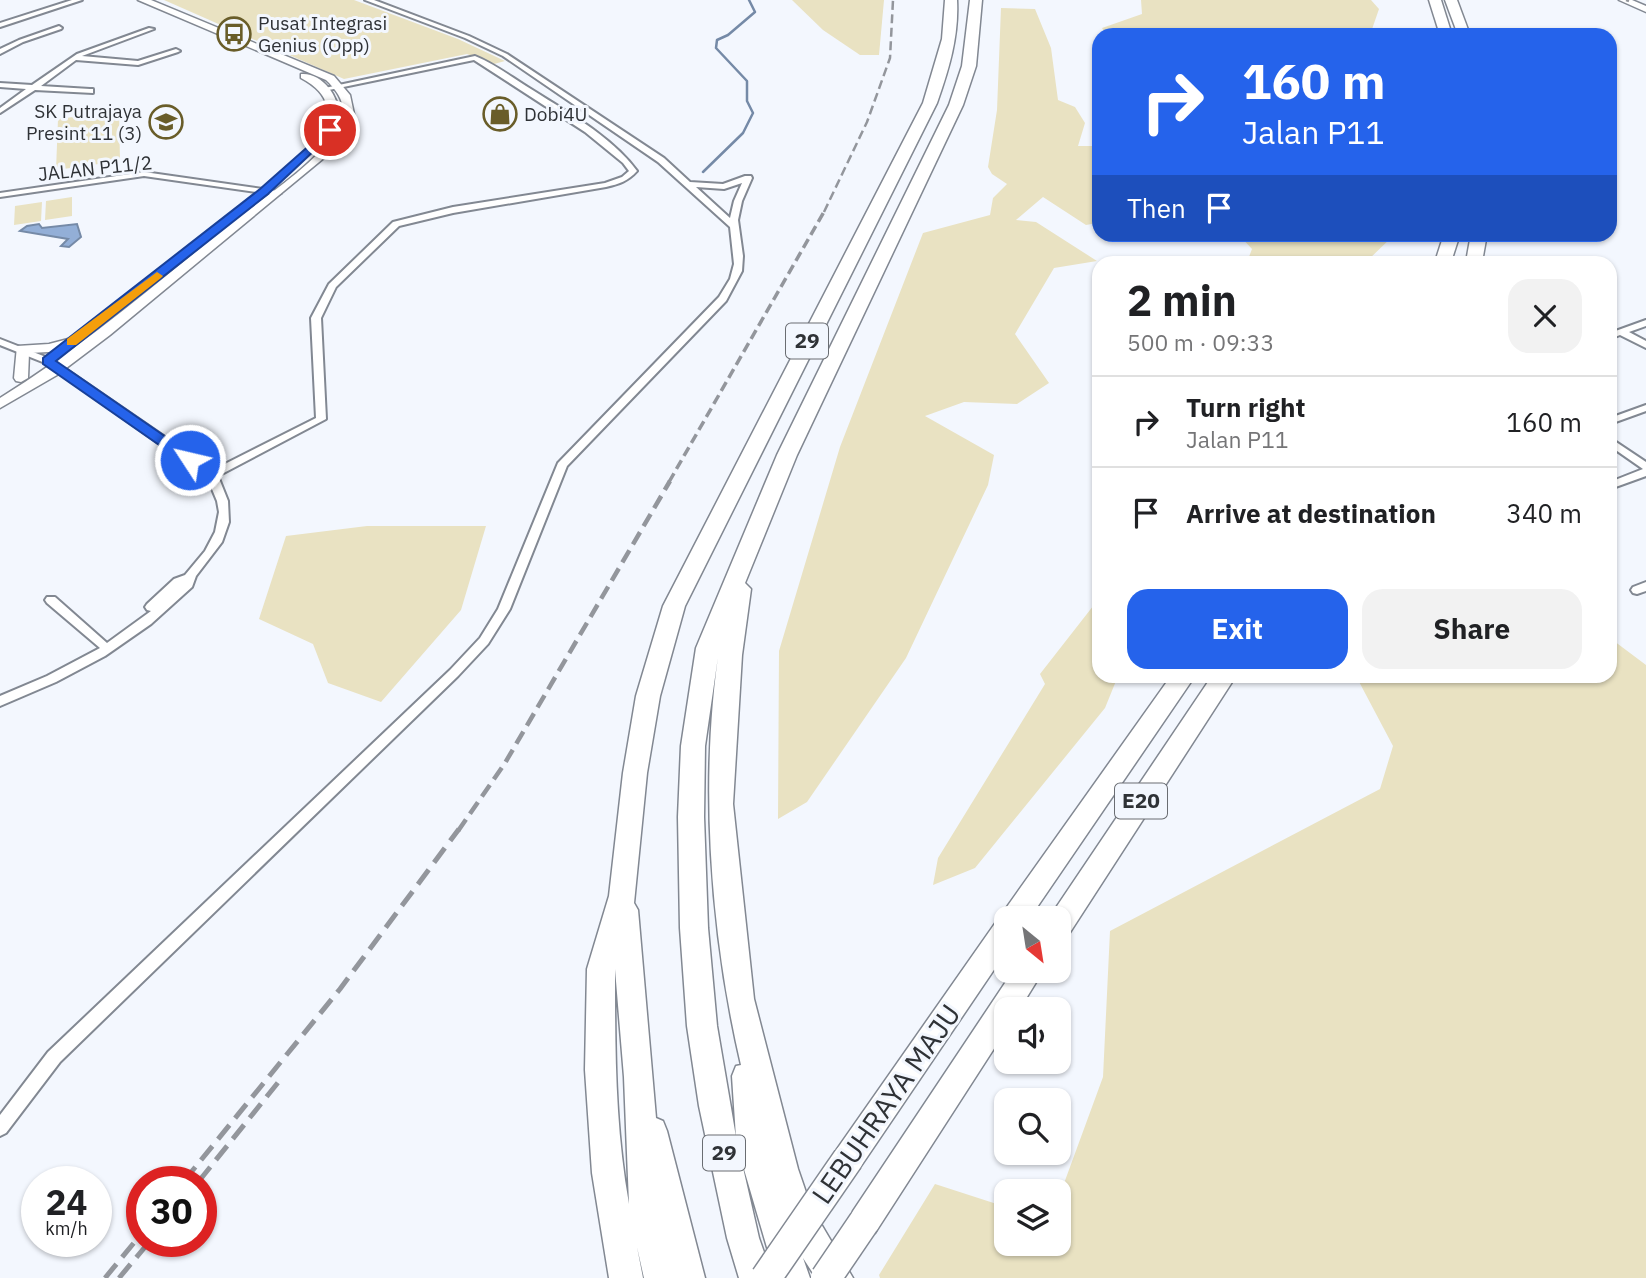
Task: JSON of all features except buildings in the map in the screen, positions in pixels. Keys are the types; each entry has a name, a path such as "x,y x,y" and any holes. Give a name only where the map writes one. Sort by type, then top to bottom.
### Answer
{"highway":[{"path":"943,0 946,52"},
{"name":"29","path":"688,1278 639,1077 623,896 635,773 648,696 674,606 780,393 926,111 946,52 952,18 951,0"},
{"name":"29","path":"756,1278 743,1238 717,1119 702,1026 694,928 691,817 693,746 707,648 787,454 956,105 969,66 976,0"},
{"path":"1435,0 1444,28"},
{"path":"1451,0 1461,28"},
{"path":"747,548 730,655 720,803 752,1139 765,1191 793,1278"},
{"name":"E20","path":"1023,906 1178,683"},
{"name":"E20","path":"1071,908 1219,683"},
{"path":"623,896 601,969 600,1070 608,1173 626,1278"},
{"name":"LEBUHRAYA MAJU","path":"765,1278 994,947"},
{"name":"LEBUHRAYA MAJU","path":"826,1278 1020,984"},
{"path":"740,999 782,1169 797,1213 819,1255 836,1278"},
{"path":"639,1077 646,1216 661,1278"}],"main road":[{"path":"0,404 270,192 330,130 334,109 324,89 314,79 128,0"},
{"path":"0,393 21,378 53,365 72,342 327,149 343,130 350,111 340,86 330,78 143,0"},
{"path":"1624,0 1646,9"},
{"path":"21,378 22,349 49,348 72,342"}],"street":[{"path":"0,25 79,0"},
{"path":"368,0 493,47 661,160 734,226"},
{"path":"0,51 59,28"},
{"path":"0,111 73,58 151,29"},
{"path":"73,58 138,63 176,51"},
{"path":"212,475 321,419 316,318 318,309 332,286 396,224 453,210 606,185 625,178 632,171 627,161 603,143 514,82 471,58 324,89"},
{"path":"0,85 90,91"},
{"name":"JALAN P11/2","path":"0,195 144,174 270,192"},
{"path":"0,1128 54,1057 454,673 484,640 504,609 562,466 723,299 734,283 741,261 734,226 739,198 748,178 724,187 689,184"},
{"path":"689,184 709,192 739,198"},
{"path":"1617,333 1646,324"},
{"path":"1621,332 1646,345"},
{"path":"0,342 22,349 53,365 212,475 224,499 226,512 221,534 206,557 188,578 178,582 141,616 68,664 0,694"},
{"path":"1617,418 1646,408"},
{"path":"1617,447 1646,470 1617,483"},
{"path":"0,701 75,668 127,637 171,602 188,583 188,578"},
{"path":"51,600 101,644"}],"shaded area":[{"path":"164,0 354,0 458,39 505,61 494,64 467,54 344,79"},
{"path":"792,0 884,0 879,55 860,55 823,30"},
{"path":"1141,0 1371,0 1379,9 1372,28 1102,28 1142,14"},
{"path":"1001,8 1035,9 1051,48 1058,100 1075,107 1085,123 1078,146 1092,146 1092,224 1086,225 1043,197 1016,220 1036,222 1092,258 1092,262 1054,268 1015,334 1049,383 1017,404 964,402 925,416 994,455 988,485 906,658 807,802 778,819 779,651 840,447 923,233 990,215 993,198 1007,184 992,174 988,167 997,110"},
{"path":"119,111 120,161 56,170 58,119"},
{"path":"72,197 72,216 45,220 46,201"},
{"path":"42,202 41,221 14,225 15,206"},
{"path":"1246,242 1387,242 1372,256 1249,256 1252,249"},
{"path":"367,526 486,526 461,610 381,702 328,683 313,644 259,619 286,536"},
{"path":"1092,607 1092,683 1115,683 1105,708 975,868 933,885 938,858 1045,684 1040,674"},
{"path":"1617,643 1646,665 1646,1278 880,1278 879,1275 935,1184 994,1203 994,1256 1071,1256 1071,1179 1066,1179 1103,1077 1110,931 1380,789 1393,746 1360,683 1617,683"}],"water":[{"path":"39,224 42,228 77,224 81,237 69,247 61,246 68,239 20,231 27,226"}],"waterway":[{"path":"703,172 743,133 753,113 747,101 747,81 716,48 717,40 728,35 755,12 749,0"}],"railway":[{"path":"825,210 867,122 890,58 893,0"},
{"path":"669,482 825,210"},
{"path":"458,831 505,763 670,481"},
{"path":"196,1166 340,989 459,829"},
{"path":"211,1166 280,1080"},
{"path":"105,1278 126,1252"},
{"path":"119,1278 137,1257"}],"slow traffic":[{"path":"72,342 157,276"}],"place":[{"name":"Pusat Integrasi Genius (Opp)","path":"234,34"},
{"name":"Dobi4U","path":"500,114"},
{"name":"SK Putrajaya Presint 11 (3)","path":"166,122"}],"route":[{"path":"190,460 48,361 264,191 330,130"}]}
